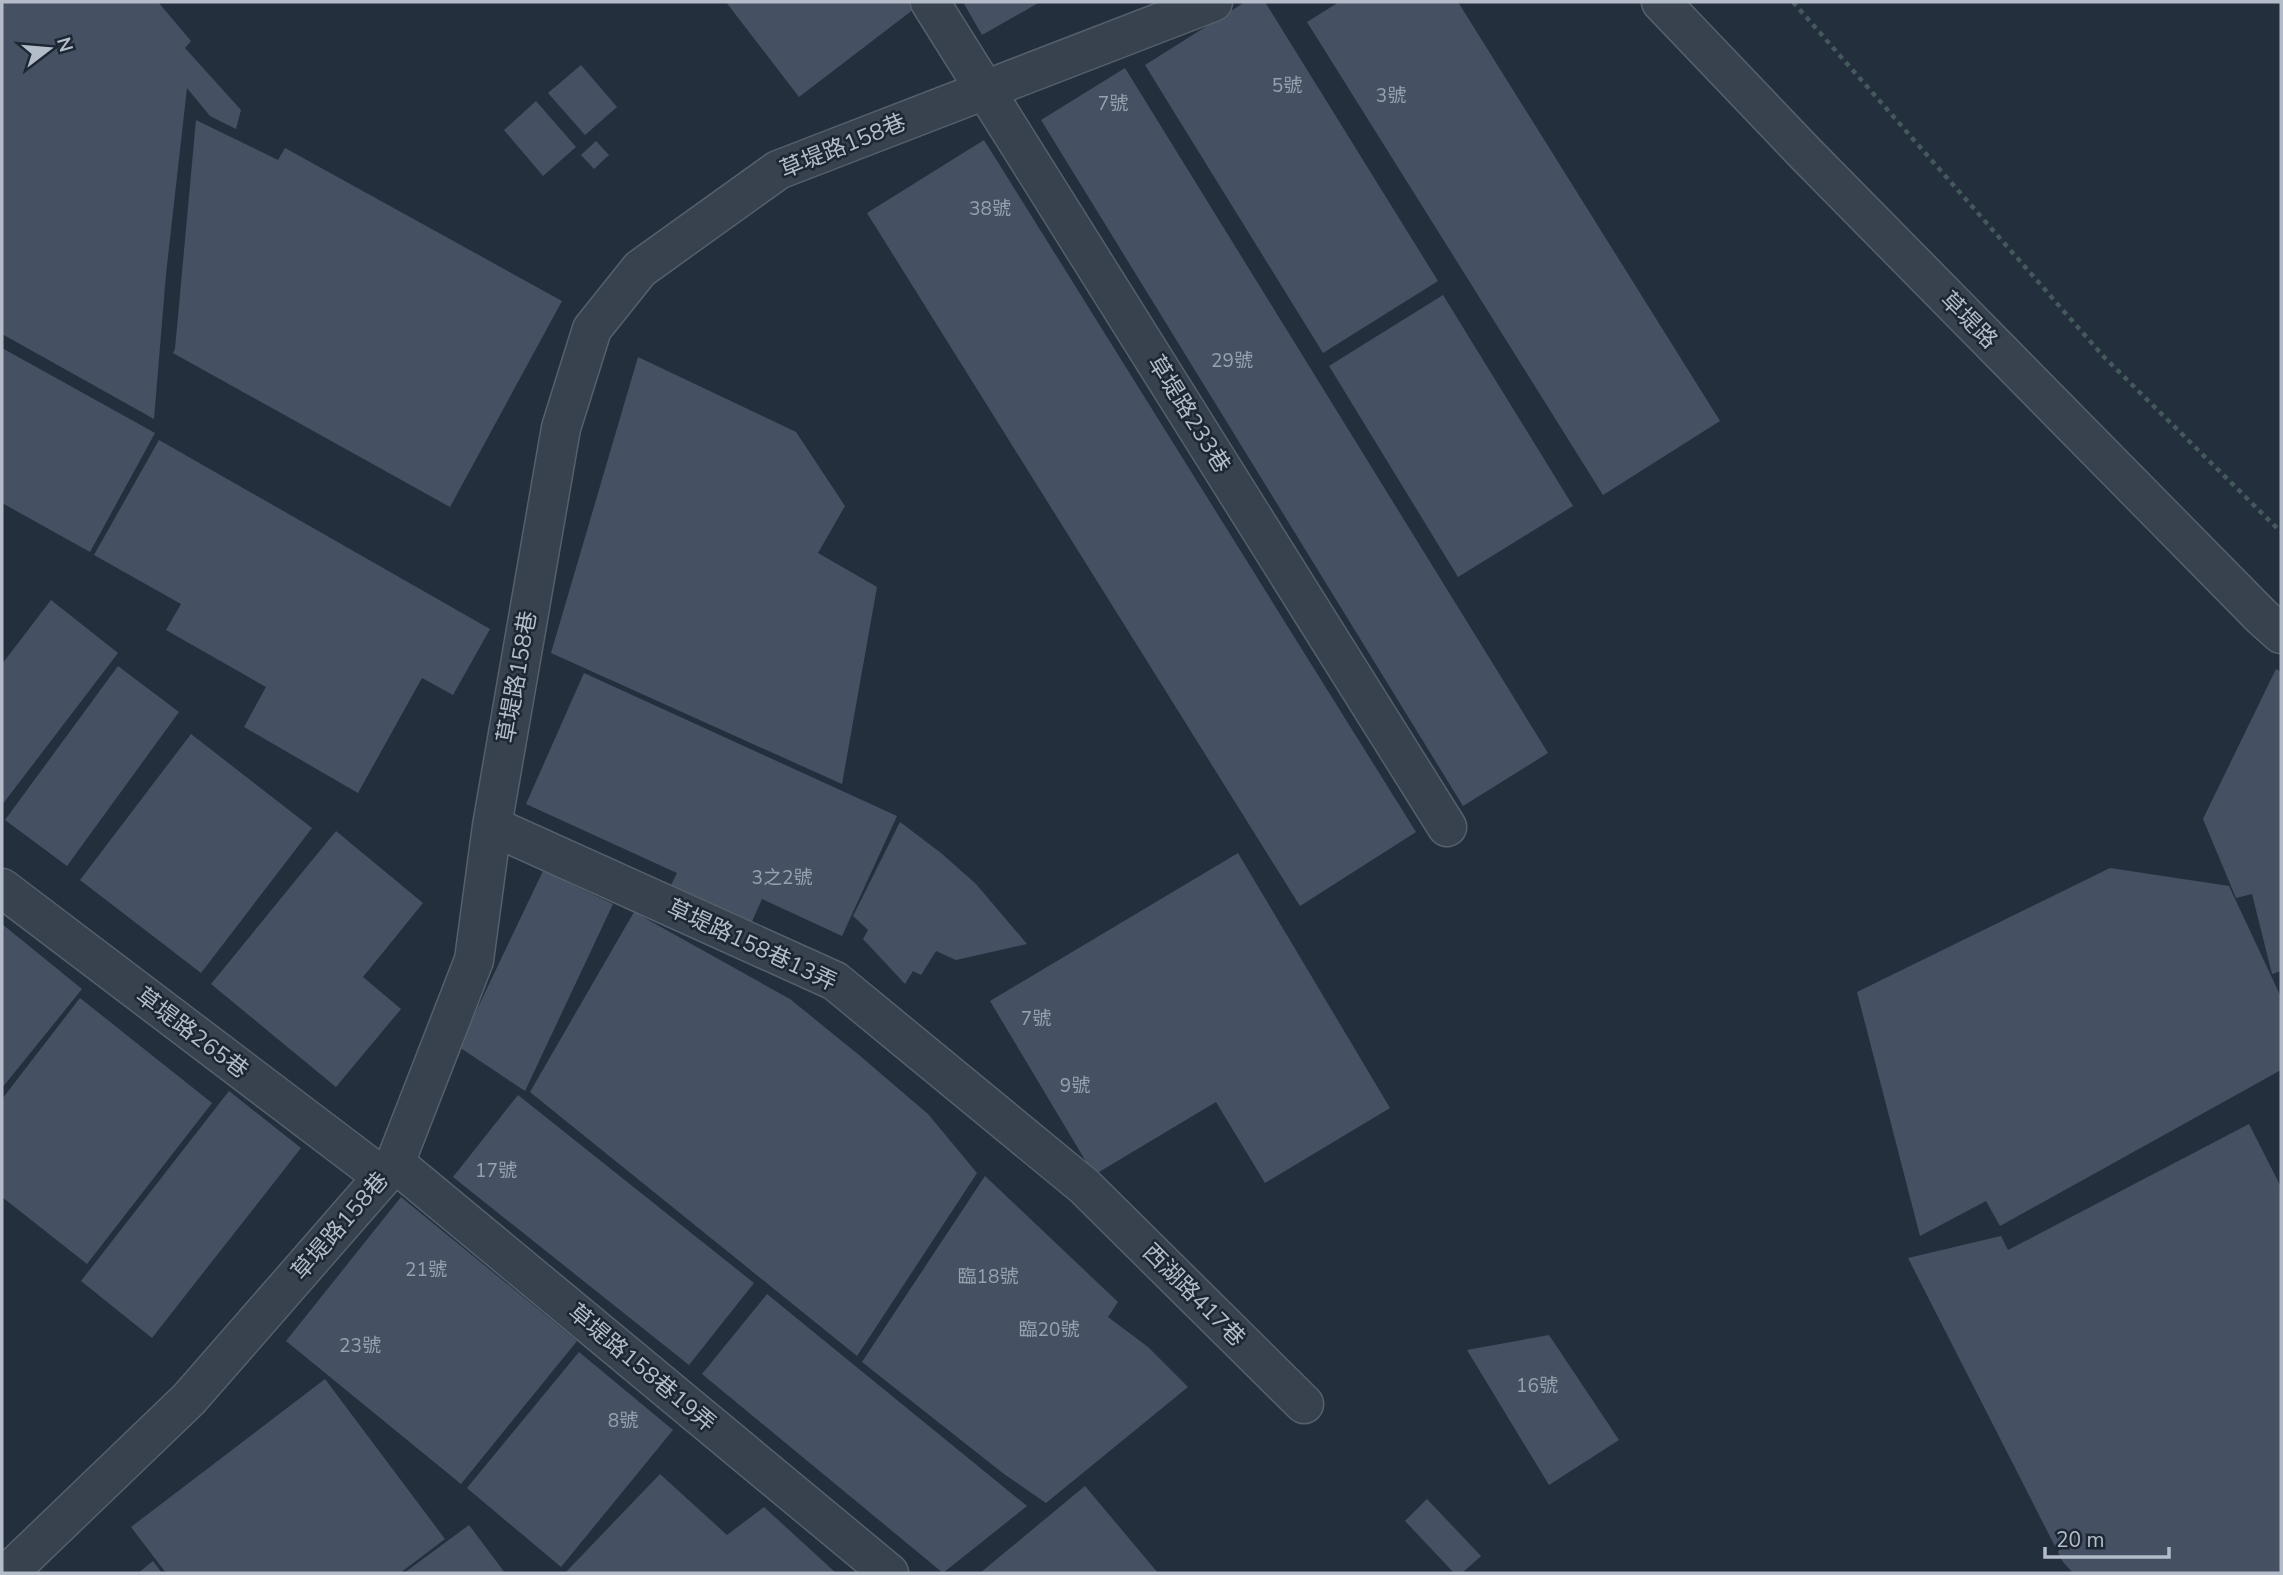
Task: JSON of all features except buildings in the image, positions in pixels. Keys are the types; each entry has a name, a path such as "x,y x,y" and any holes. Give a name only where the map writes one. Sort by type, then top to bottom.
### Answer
{"street":[{"name":"草堤路233巷","path":"930,2 1447,828"},
{"name":"草堤路158巷","path":"8,1573 190,1399 389,1170 474,960 492,825 561,428 592,329 640,269 778,170 1213,2"},
{"name":"草堤路","path":"1661,2 1805,153 2281,634"},
{"name":"草堤路158巷13弄","path":"492,825 835,981 1084,1186"},
{"name":"草堤路265巷","path":"2,888 389,1170"},
{"name":"草堤路158巷19弄","path":"389,1170 889,1573"},
{"name":"西湖路417巷","path":"1084,1186 1304,1404"}],"path":[{"path":"1793,2 2104,357 2281,532"}]}
